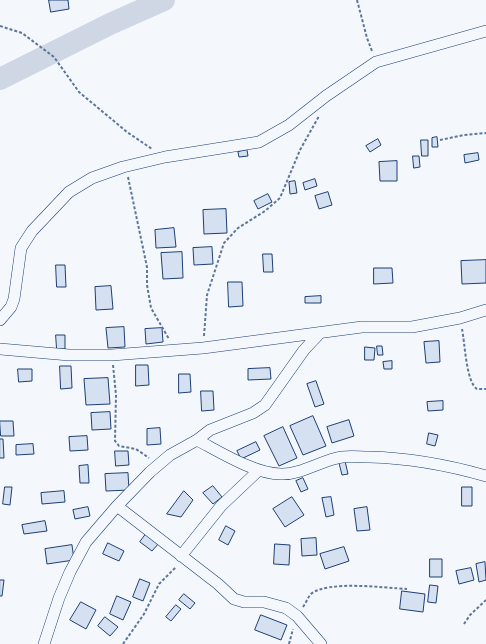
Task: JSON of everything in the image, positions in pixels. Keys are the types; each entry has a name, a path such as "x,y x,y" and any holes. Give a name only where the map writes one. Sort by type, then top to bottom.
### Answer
{"street":[{"path":"0,320 8,312 14,299 21,248 32,231 69,192 92,178 129,166 165,157 259,142 289,126 326,96 376,62 486,30"},
{"path":"0,349 69,355 112,355 204,348 362,327 412,327 460,318 486,310"},
{"path":"44,644 59,598 73,566 86,542 117,506 170,455 197,440 210,430 253,413 265,405 299,357 320,332"},
{"path":"197,440 259,470 284,474 329,459 344,456 385,457 453,467 486,476"},
{"path":"182,557 221,506 259,470"},
{"path":"117,506 218,584 234,599 244,602 264,602 286,608 297,616 321,644"}],"path":[{"path":"358,0 367,38 376,62"},
{"path":"0,26 22,33 54,57 79,92 127,132 165,157"},
{"path":"204,348 207,295 224,243 238,228 265,211 280,198 300,150 318,119 326,96"},
{"path":"440,140 464,135 486,133"},
{"path":"129,166 128,182 146,267 146,285 151,308 174,350"},
{"path":"460,318 466,344 468,370 473,384 477,389 486,389"},
{"path":"112,355 116,395 115,440 119,446 142,452 157,466"},
{"path":"123,644 144,614 159,584 170,574 182,557"},
{"path":"297,616 310,594 321,589 361,585 407,589"},
{"path":"464,624 470,615 486,600"}],"building":[{"path":"49,0 68,0 69,9 51,12"},
{"path":"437,137 438,147 432,147 432,138"},
{"path":"378,139 381,145 370,152 366,146"},
{"path":"421,140 428,140 428,156 422,156"},
{"path":"247,150 248,156 239,157 238,152"},
{"path":"478,153 479,160 465,163 464,155"},
{"path":"413,156 419,156 420,167 414,168"},
{"path":"397,161 397,181 380,181 379,162"},
{"path":"315,179 317,186 305,190 303,183"},
{"path":"295,181 297,193 290,194 289,182"},
{"path":"328,192 332,205 319,209 315,196"},
{"path":"268,194 272,202 258,209 254,201"},
{"path":"226,209 227,233 204,234 203,210"},
{"path":"174,228 176,247 156,248 155,230"},
{"path":"212,247 213,264 194,265 193,248"},
{"path":"182,252 183,278 163,279 161,253"},
{"path":"263,254 272,254 273,272 264,272"},
{"path":"486,260 486,283 462,284 461,261"},
{"path":"56,265 65,265 66,287 57,287"},
{"path":"374,268 392,268 393,283 374,284"},
{"path":"228,282 242,282 243,306 229,307"},
{"path":"111,286 113,309 96,310 95,287"},
{"path":"321,296 321,303 305,303 305,297"},
{"path":"124,327 125,347 108,348 106,328"},
{"path":"162,328 163,342 146,344 145,329"},
{"path":"56,335 65,335 65,349 57,349"},
{"path":"439,341 440,362 426,363 424,342"},
{"path":"377,346 382,346 383,355 378,355"},
{"path":"365,347 375,348 374,360 365,360"},
{"path":"392,361 392,369 384,369 383,362"},
{"path":"136,365 148,365 149,385 136,386"},
{"path":"60,366 71,366 72,388 61,389"},
{"path":"270,368 271,379 248,380 248,369"},
{"path":"18,369 32,369 32,381 19,382"},
{"path":"179,374 190,374 191,392 179,393"},
{"path":"108,378 110,404 86,405 84,379"},
{"path":"316,381 324,404 315,407 307,384"},
{"path":"201,391 213,391 214,410 202,411"},
{"path":"443,401 443,410 428,411 427,402"},
{"path":"110,412 111,429 92,430 91,413"},
{"path":"313,416 326,446 303,455 290,426"},
{"path":"349,420 354,436 332,443 327,427"},
{"path":"0,421 13,421 14,436 1,436"},
{"path":"283,427 297,458 279,466 264,436"},
{"path":"160,428 161,444 147,445 147,429"},
{"path":"429,433 438,435 435,446 427,444"},
{"path":"87,436 88,450 70,451 69,437"},
{"path":"0,439 3,439 4,458 0,458"},
{"path":"256,442 260,450 241,459 237,451"},
{"path":"33,444 34,454 16,455 16,445"},
{"path":"115,451 128,451 129,465 116,466"},
{"path":"345,461 348,474 342,475 339,463"},
{"path":"88,465 89,483 80,483 79,466"},
{"path":"128,473 129,490 106,491 105,474"},
{"path":"303,478 308,489 301,492 296,481"},
{"path":"213,486 222,497 213,504 203,493"},
{"path":"5,487 12,487 10,505 3,504"},
{"path":"462,487 472,487 472,506 462,506"},
{"path":"64,491 65,502 42,504 41,493"},
{"path":"184,491 193,500 181,517 167,514"},
{"path":"292,497 304,515 285,527 273,509"},
{"path":"331,497 334,515 326,517 322,498"},
{"path":"88,507 90,516 75,519 73,510"},
{"path":"367,507 370,530 357,531 354,509"},
{"path":"45,521 47,531 24,534 22,525"},
{"path":"226,526 235,531 228,545 219,540"},
{"path":"146,534 159,543 152,551 140,542"},
{"path":"316,538 317,555 302,556 301,539"},
{"path":"108,543 124,551 119,561 103,554"},
{"path":"275,544 290,545 289,565 274,564"},
{"path":"72,545 74,560 47,564 45,549"},
{"path":"344,547 349,561 325,569 320,554"},
{"path":"430,559 442,559 442,577 430,577"},
{"path":"485,562 486,580 479,582 476,564"},
{"path":"471,568 474,580 459,584 456,571"},
{"path":"140,579 150,583 143,601 133,597"},
{"path":"0,580 4,580 2,596 0,596"},
{"path":"430,585 438,586 436,603 428,602"},
{"path":"402,591 425,594 423,612 400,609"},
{"path":"184,594 195,603 190,609 179,600"},
{"path":"117,596 131,602 123,620 110,614"},
{"path":"81,602 96,610 86,629 70,620"},
{"path":"176,605 181,609 171,621 166,617"},
{"path":"261,615 287,625 281,640 255,630"},
{"path":"105,617 118,627 110,636 98,626"}],"waterway":[{"path":"0,79 110,24 164,0"}]}
